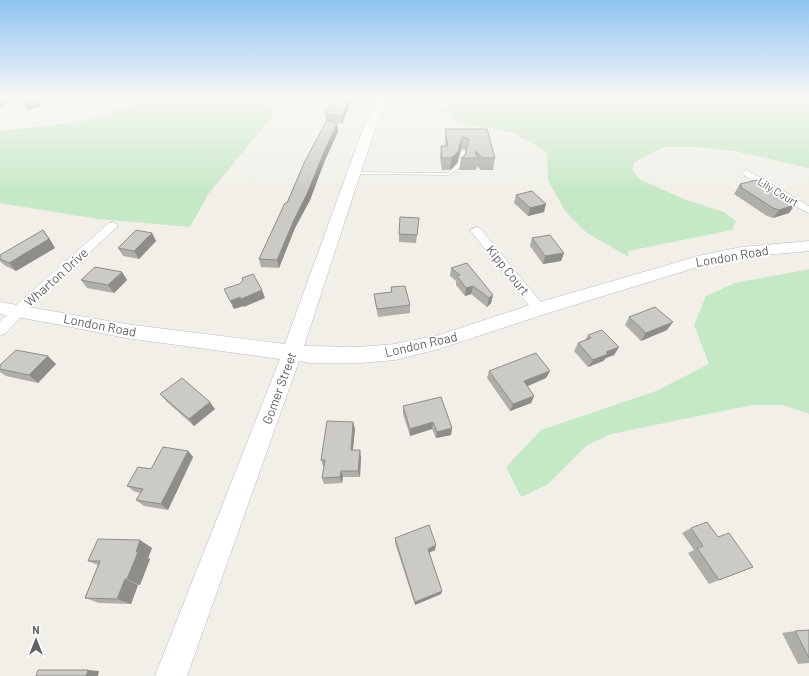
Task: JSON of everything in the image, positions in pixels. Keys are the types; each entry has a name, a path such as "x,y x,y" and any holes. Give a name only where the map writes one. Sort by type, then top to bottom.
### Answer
{"street":[{"name":"Gomer Street","path":"171,676 292,353 370,131"},
{"name":"Lily Court","path":"747,173 788,199 809,210"},
{"name":"Wharton Drive","path":"0,330 18,311 113,225"},
{"name":"Kipp Court","path":"476,230 539,309"},
{"name":"London Road","path":"0,308 56,317 126,332 310,355 360,355 395,352 439,342 539,309 702,260 741,252 809,246"}],"lane":[{"path":"354,173 449,174 460,165 464,151"}],"green space":[{"path":"0,131 261,131 209,193 190,227 98,219 0,203"},
{"path":"504,131 809,131 809,168 734,151 699,147 664,147 635,162 632,169 639,179 686,200 724,212 736,221 732,230 628,251 629,257 587,233 565,211 548,180 547,153 513,133"},
{"path":"809,269 809,414 783,405 752,405 611,434 587,445 548,484 521,497 506,467 541,430 656,391 709,364 694,325 706,296 735,283"}],"building":[{"path":"321,131 334,131 277,260 259,259 285,203 287,203 305,161"},
{"path":"445,131 487,131 495,158 483,158 475,151 478,158 461,158 465,155 469,140 468,138 462,137 458,152 451,158 442,158 441,146 448,146"},
{"path":"757,180 795,205 779,210 773,208 739,186 742,186 740,184"},
{"path":"532,191 546,204 530,208 516,195"},
{"path":"400,217 419,218 417,235 399,234"},
{"path":"43,230 49,239 9,263 0,259 0,255"},
{"path":"136,230 152,233 134,251 118,248"},
{"path":"550,235 564,253 545,256 532,238"},
{"path":"467,263 493,295 489,298 473,286 466,288 457,276 460,275 451,268"},
{"path":"95,267 122,272 108,285 81,280"},
{"path":"253,274 262,290 241,299 240,297 230,301 224,289 239,284 243,281 242,278"},
{"path":"405,286 410,305 377,309 374,294 392,292 391,287"},
{"path":"655,307 673,322 646,333 629,317"},
{"path":"602,330 619,347 606,352 608,354 593,360 578,343 591,338 588,335"},
{"path":"16,350 48,356 29,375 0,369 0,365"},
{"path":"536,353 550,371 524,381 534,396 513,404 489,371"},
{"path":"182,378 210,402 189,419 160,394"},
{"path":"441,397 452,428 437,432 433,422 410,429 403,406"},
{"path":"327,421 353,422 351,450 360,450 358,471 341,471 340,477 322,478 325,460 321,460"},
{"path":"163,447 188,451 161,504 136,500 143,489 127,486 138,467 151,469"},
{"path":"707,522 718,537 729,533 753,567 719,580 697,548 703,546 691,528"},
{"path":"429,525 436,545 428,549 442,591 415,602 395,538"},
{"path":"98,539 140,540 136,552 138,552 117,599 85,598 100,561 88,561"},
{"path":"809,630 809,658 795,631"},
{"path":"38,670 88,670 86,676 36,676"}]}
